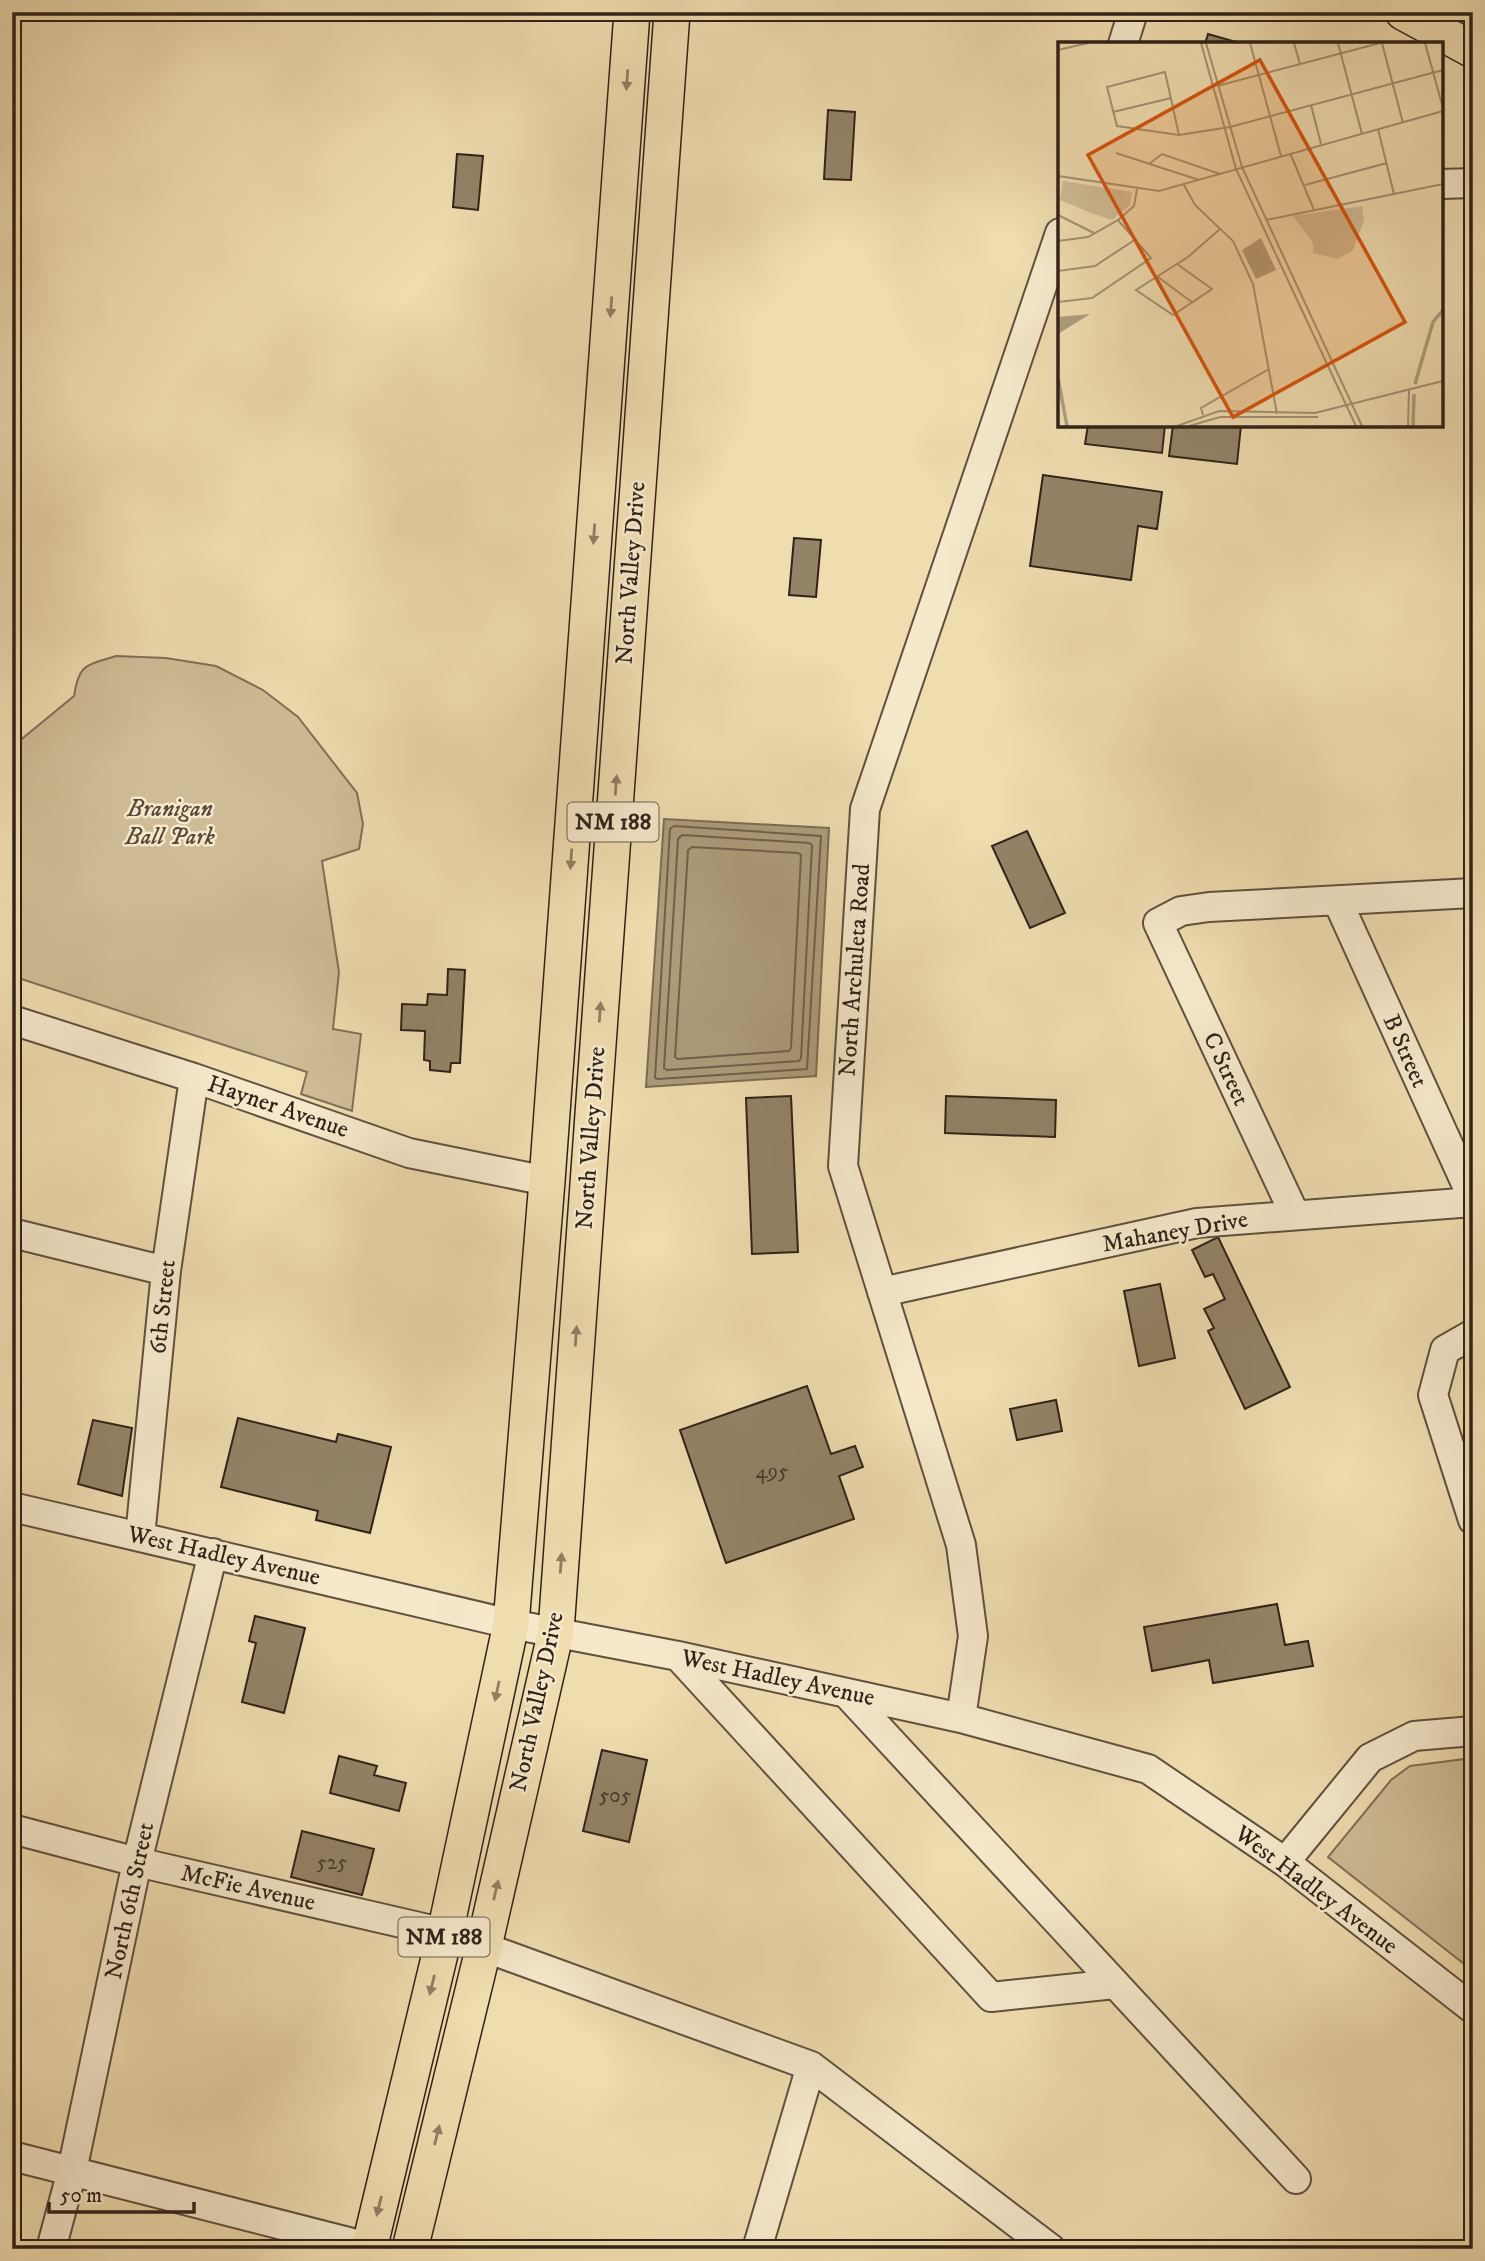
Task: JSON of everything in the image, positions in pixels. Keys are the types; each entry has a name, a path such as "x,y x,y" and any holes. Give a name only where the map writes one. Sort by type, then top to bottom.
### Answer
{"main road":[{"name":"North Valley Drive","path":"371,2248 445,1933 511,1624 547,1181 632,12"},
{"name":"North Valley Drive","path":"410,2249 484,1946 556,1631 671,12"},
{"path":"1403,12 1473,50"}],"street":[{"path":"1124,42 1133,12"},
{"path":"1443,184 1473,183"},
{"name":"North Archuleta Road","path":"961,1718 973,1636 961,1545 843,1166 865,809 1058,239"},
{"path":"1338,902 1473,893"},
{"name":"C Street","path":"1295,1215 1158,923 1181,911 1209,907 1338,902"},
{"name":"B Street","path":"1338,902 1473,1201"},
{"name":"Hayner Avenue","path":"12,1020 194,1078 409,1153 547,1181"},
{"name":"6th Street","path":"140,1537 166,1271 194,1078"},
{"name":"Mahaney Drive","path":"881,1292 1197,1223 1473,1201"},
{"path":"12,1233 166,1271"},
{"path":"1473,1334 1445,1350 1433,1395 1473,1520"},
{"name":"West Hadley Avenue","path":"12,1507 511,1624 556,1631 961,1718 1148,1769 1285,1863 1473,2008"},
{"name":"North 6th Street","path":"51,2249 72,2171 137,1862 213,1553"},
{"path":"678,1657 990,1997 1115,1984"},
{"path":"847,1694 1296,2179"},
{"path":"1285,1863 1370,1758 1414,1737 1473,1731"},
{"name":"McFie Avenue","path":"12,1829 137,1862 445,1933 811,2066 1051,2249"},
{"path":"757,2249 811,2066"},
{"path":"12,2156 371,2248"}],"green space":[{"name":"Branigan Ball Park","path":"116,656 166,658 216,666 263,690 298,717 357,793 363,824 359,849 322,861 339,972 333,1029 361,1034 352,1111 301,1094 307,1072 12,976 12,747 74,696 78,677 86,667"},
{"path":"1473,1758 1473,1971 1328,1857 1391,1780 1410,1766"}],"water":[{"path":"664,819 829,828 816,1076 646,1087"}],"building":[{"path":"1208,34 1236,42 1206,42"},
{"path":"828,110 855,112 851,180 824,179"},
{"path":"457,154 483,156 478,210 453,207"},
{"path":"1088,427 1165,427 1162,453 1085,444"},
{"path":"1173,427 1241,427 1237,464 1169,456"},
{"path":"1043,475 1162,492 1157,529 1138,526 1131,580 1030,566"},
{"path":"794,538 821,540 816,597 789,595"},
{"path":"1027,831 1065,913 1030,928 992,846"},
{"path":"448,969 465,970 460,1063 451,1063 450,1072 430,1070 430,1061 424,1060 425,1031 401,1030 402,1004 427,1005 428,994 447,995"},
{"path":"791,1096 798,1252 752,1254 746,1098"},
{"path":"946,1096 1056,1100 1055,1137 945,1133"},
{"path":"1218,1237 1290,1387 1245,1409 1208,1331 1214,1328 1204,1309 1225,1299 1213,1274 1205,1277 1192,1250"},
{"path":"1160,1284 1175,1358 1139,1366 1124,1291"},
{"path":"807,1386 831,1454 855,1446 863,1467 839,1476 854,1519 726,1563 680,1430"},
{"path":"1056,1400 1062,1431 1017,1440 1010,1409"},
{"path":"238,1418 336,1442 338,1434 391,1447 370,1533 316,1520 318,1511 221,1487"},
{"path":"93,1420 132,1428 122,1496 78,1484"},
{"path":"1277,1604 1285,1645 1308,1641 1313,1666 1213,1683 1209,1660 1152,1671 1144,1627"},
{"path":"255,1616 305,1628 284,1713 242,1702 256,1643 249,1641"},
{"path":"602,1750 647,1760 629,1842 583,1831"},
{"path":"339,1756 377,1766 374,1775 406,1783 399,1811 330,1793"},
{"path":"302,1831 374,1849 362,1895 291,1877"}]}
